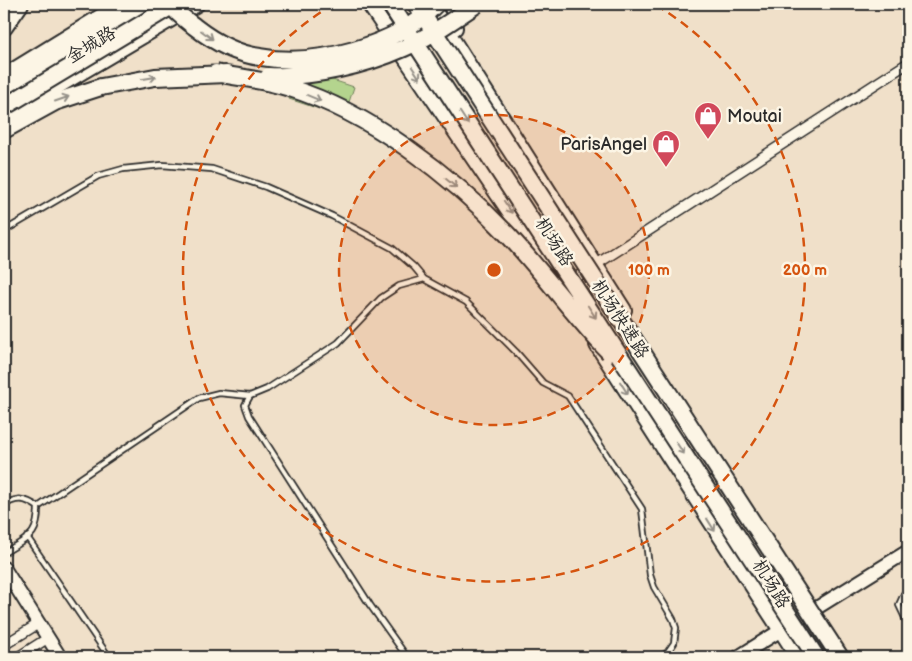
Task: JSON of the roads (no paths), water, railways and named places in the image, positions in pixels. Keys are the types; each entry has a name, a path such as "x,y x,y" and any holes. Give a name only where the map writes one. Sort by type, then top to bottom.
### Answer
{"highway":[{"path":"4,27 20,4"},
{"path":"4,88 138,4"},
{"path":"45,63 146,4"},
{"path":"170,4 176,12 214,41 258,57 303,60 348,52 391,36 436,4"},
{"path":"4,107 175,4"},
{"name":"机场快速路","path":"390,4 816,657"},
{"name":"机场快速路","path":"416,4 840,657"},
{"path":"4,130 55,102 101,87 155,77 216,73 285,77 341,69 404,48 477,4"},
{"path":"216,73 290,88 348,112 398,142 469,198 508,235 587,330 635,379"}],"main road":[{"name":"金城路","path":"4,76 122,4"},
{"name":"金城路","path":"4,118 197,4"},
{"name":"机场路","path":"369,4 560,288 780,632 798,657"},
{"path":"430,4 848,657"},
{"path":"452,4 455,29 462,53"}],"street":[{"path":"560,288 908,63"},
{"path":"738,657 908,551"},
{"path":"4,568 60,657"},
{"path":"4,645 38,624"},
{"path":"18,657 48,638"}],"lane":[{"path":"4,231 98,176 123,169 162,165 212,169 266,187 332,216 392,248 414,267 424,279 466,302 516,352 543,383 568,396 642,509 650,575 654,587 673,619 676,628 674,643 667,653 660,657"},
{"path":"38,507 199,398 219,393 250,396 267,388 338,342 381,298 399,286 424,279"},
{"path":"250,396 245,405 249,416 406,657"},
{"path":"4,505 20,498 28,500 38,507"},
{"path":"4,553 34,533 38,524 38,507"},
{"path":"27,538 109,657"},
{"path":"908,591 904,594 899,605 908,624"}],"place":[{"name":"Moutai","path":"708,140"},
{"name":"ParisAngel","path":"666,168"}]}
